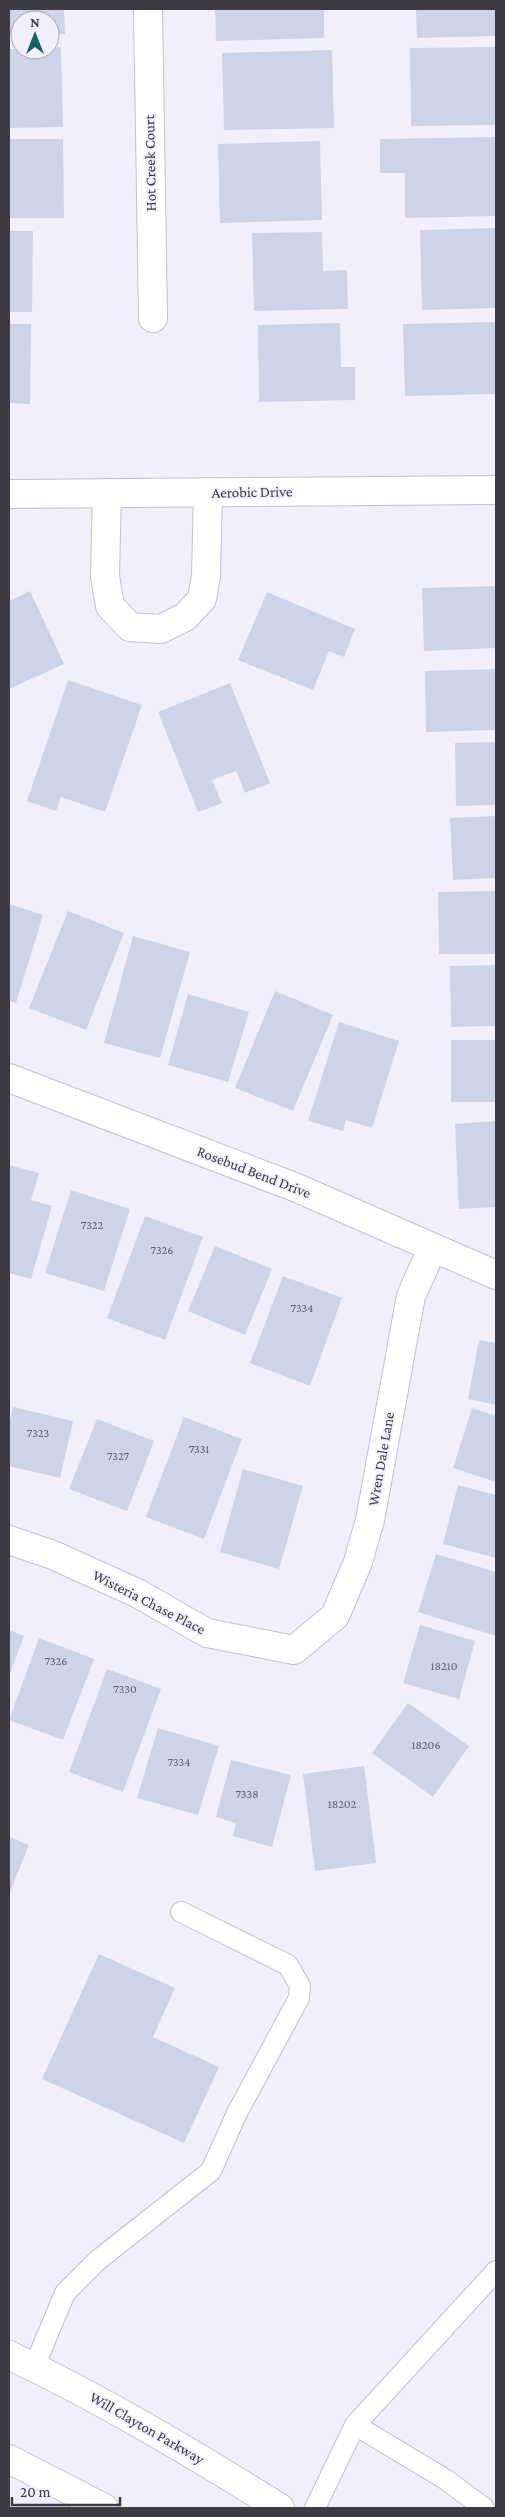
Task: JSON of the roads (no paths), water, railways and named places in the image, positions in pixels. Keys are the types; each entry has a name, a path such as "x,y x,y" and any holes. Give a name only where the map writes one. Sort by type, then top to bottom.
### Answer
{"street":[{"name":"Hot Creek Court","path":"148,9 153,318"},
{"name":"Aerobic Drive","path":"9,494 496,490"},
{"path":"107,493 105,576 110,606 130,627 161,628 185,616 202,599 206,576 208,492"},
{"name":"Rosebud Bend Drive","path":"9,1078 297,1188 432,1249 496,1275"},
{"name":"Wren Dale Lane","path":"294,1650 335,1616 358,1562 370,1520 411,1296 432,1249"},
{"name":"Wisteria Chase Place","path":"9,1540 53,1555 137,1593 207,1632 294,1650"},
{"name":"Will Clayton Parkway","path":"9,2355 81,2390 183,2447 280,2508"},
{"path":"9,2459 104,2508"}],"lane":[{"path":"34,2367 65,2293 98,2260 211,2171 237,2113 299,1998 300,1986 288,1965 181,1912"},
{"path":"315,2508 355,2425 496,2271"},
{"path":"355,2425 445,2479 484,2508"}]}
